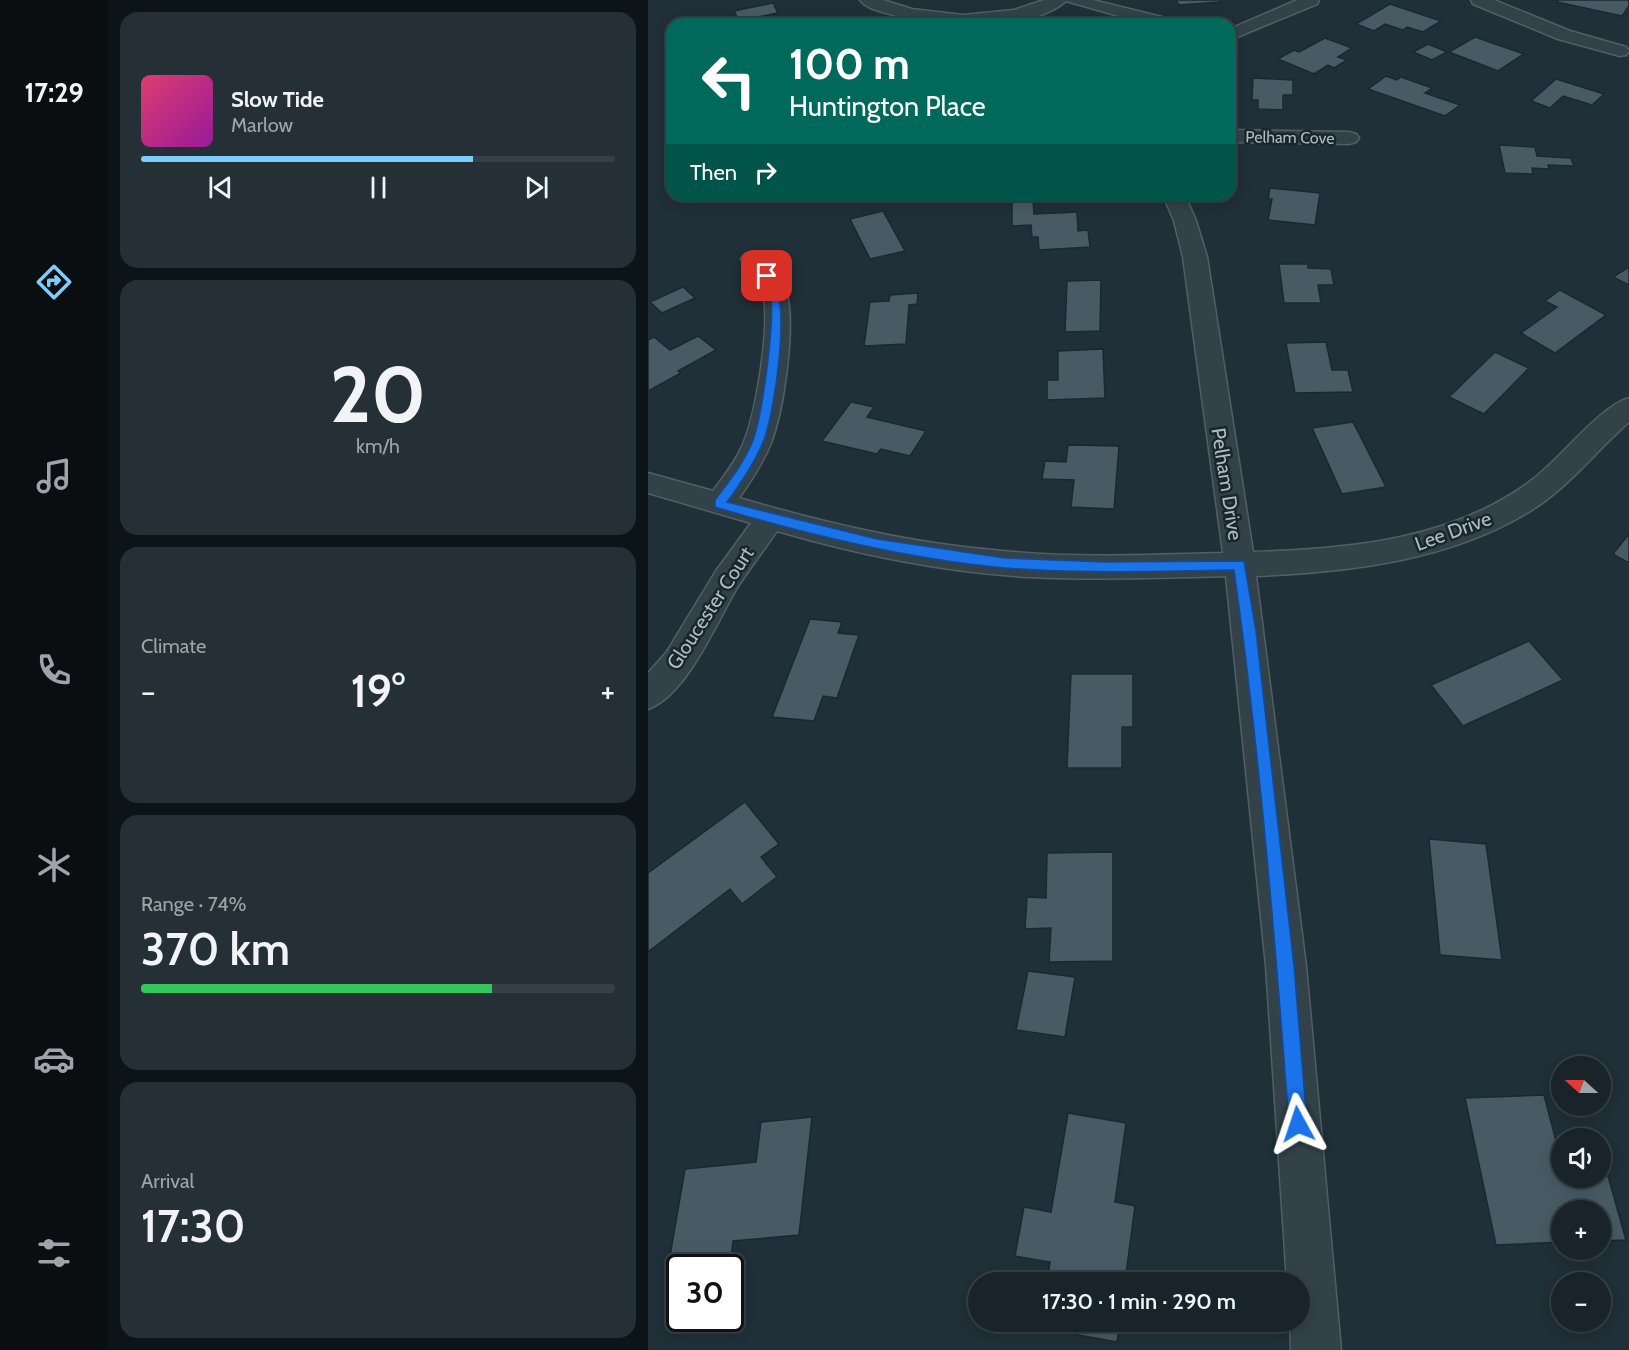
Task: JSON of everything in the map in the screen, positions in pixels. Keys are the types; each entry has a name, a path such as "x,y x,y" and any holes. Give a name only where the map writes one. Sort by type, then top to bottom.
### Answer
{"street":[{"path":"867,0 906,13 960,18"},
{"path":"984,18 1037,10 1058,0"},
{"path":"1073,0 1144,18"},
{"path":"1236,32 1311,0"},
{"path":"1479,0 1564,35 1620,51"},
{"name":"Pelham Cove","path":"1236,136 1349,138"},
{"name":"Pelham Drive","path":"1177,201 1195,257 1250,631 1286,966 1316,1350"},
{"path":"719,504 742,472 758,442 765,418 777,321 775,293 767,276 753,260"},
{"name":"Lee Drive","path":"648,483 770,519 877,544 1005,563 1105,567 1332,561 1389,553 1442,538 1471,527 1535,494 1629,407"},
{"name":"Gloucester Court","path":"648,695 678,663 727,579 770,519"}],"building":[{"path":"1176,0 1220,0 1221,2 1179,5"},
{"path":"1559,0 1629,0 1629,6 1622,16 1557,2"},
{"path":"773,3 778,13 754,18 738,18 734,11"},
{"path":"1390,4 1441,21 1423,32 1407,27 1403,30 1385,24 1374,31 1356,24"},
{"path":"1475,37 1524,54 1498,71 1449,52"},
{"path":"1325,38 1352,48 1338,57 1347,60 1334,68 1328,65 1314,74 1278,59 1294,50 1299,52"},
{"path":"1428,44 1447,52 1432,60 1413,52"},
{"path":"1386,76 1397,80 1401,77 1432,88 1425,93 1460,105 1445,116 1368,89"},
{"path":"1253,78 1293,80 1293,95 1283,95 1283,110 1258,109 1258,100 1252,100"},
{"path":"1556,79 1604,94 1592,105 1563,96 1550,108 1531,101"},
{"path":"1499,145 1535,147 1537,156 1571,158 1574,166 1548,165 1549,169 1532,168 1533,174 1505,173"},
{"path":"1270,188 1320,193 1315,225 1268,220 1272,199 1268,199"},
{"path":"1012,201 1033,201 1034,214 1077,212 1078,231 1088,230 1090,247 1039,250 1038,237 1032,237 1031,225 1012,226"},
{"path":"883,211 905,251 870,259 850,219"},
{"path":"1279,264 1308,264 1308,268 1331,269 1334,285 1318,285 1321,303 1284,303"},
{"path":"1629,267 1629,285 1613,277"},
{"path":"1101,280 1100,331 1065,332 1067,281"},
{"path":"683,287 695,298 662,313 650,302"},
{"path":"1560,290 1606,315 1555,353 1521,333 1557,307 1545,301"},
{"path":"918,293 917,304 909,305 906,344 864,346 870,302 889,301 890,295"},
{"path":"698,336 716,350 648,391 648,340 654,337 670,350"},
{"path":"1326,342 1332,370 1348,370 1353,392 1295,393 1286,343"},
{"path":"1103,349 1105,398 1047,400 1047,380 1058,380 1058,351"},
{"path":"1495,352 1529,368 1484,414 1449,397"},
{"path":"851,402 874,407 867,417 926,431 910,456 881,449 877,454 822,441"},
{"path":"1353,422 1386,487 1342,494 1312,428"},
{"path":"1068,445 1119,446 1114,509 1071,507 1074,480 1042,479 1045,461 1066,462"},
{"path":"1629,534 1629,563 1613,554"},
{"path":"810,619 842,622 838,633 859,635 837,698 823,696 814,721 772,717"},
{"path":"1529,641 1563,680 1463,726 1431,685"},
{"path":"1071,674 1133,674 1133,727 1122,727 1122,768 1067,768"},
{"path":"745,802 779,844 761,857 777,877 742,904 730,889 648,952 648,873"},
{"path":"1429,839 1486,844 1502,960 1440,955"},
{"path":"1113,852 1113,961 1049,962 1051,928 1025,929 1027,897 1046,898 1047,853"},
{"path":"1028,971 1075,977 1065,1037 1016,1030"},
{"path":"1544,1095 1553,1128 1551,1188 1611,1187 1626,1240 1611,1241 1611,1200 1551,1200 1551,1242 1496,1245 1465,1098"},
{"path":"1068,1113 1126,1123 1115,1202 1135,1206 1126,1272 1048,1272 1050,1262 1015,1256 1024,1207 1051,1212"},
{"path":"812,1117 799,1235 733,1241 732,1254 670,1254 685,1169 756,1162 761,1122"},
{"path":"1061,1332 1118,1332 1117,1342"}],"route":[{"path":"767,276 775,293 777,321 765,418 758,442 742,472 719,504 770,519 877,544 1005,563 1105,567 1240,565 1250,631 1286,966 1298,1124"}]}
